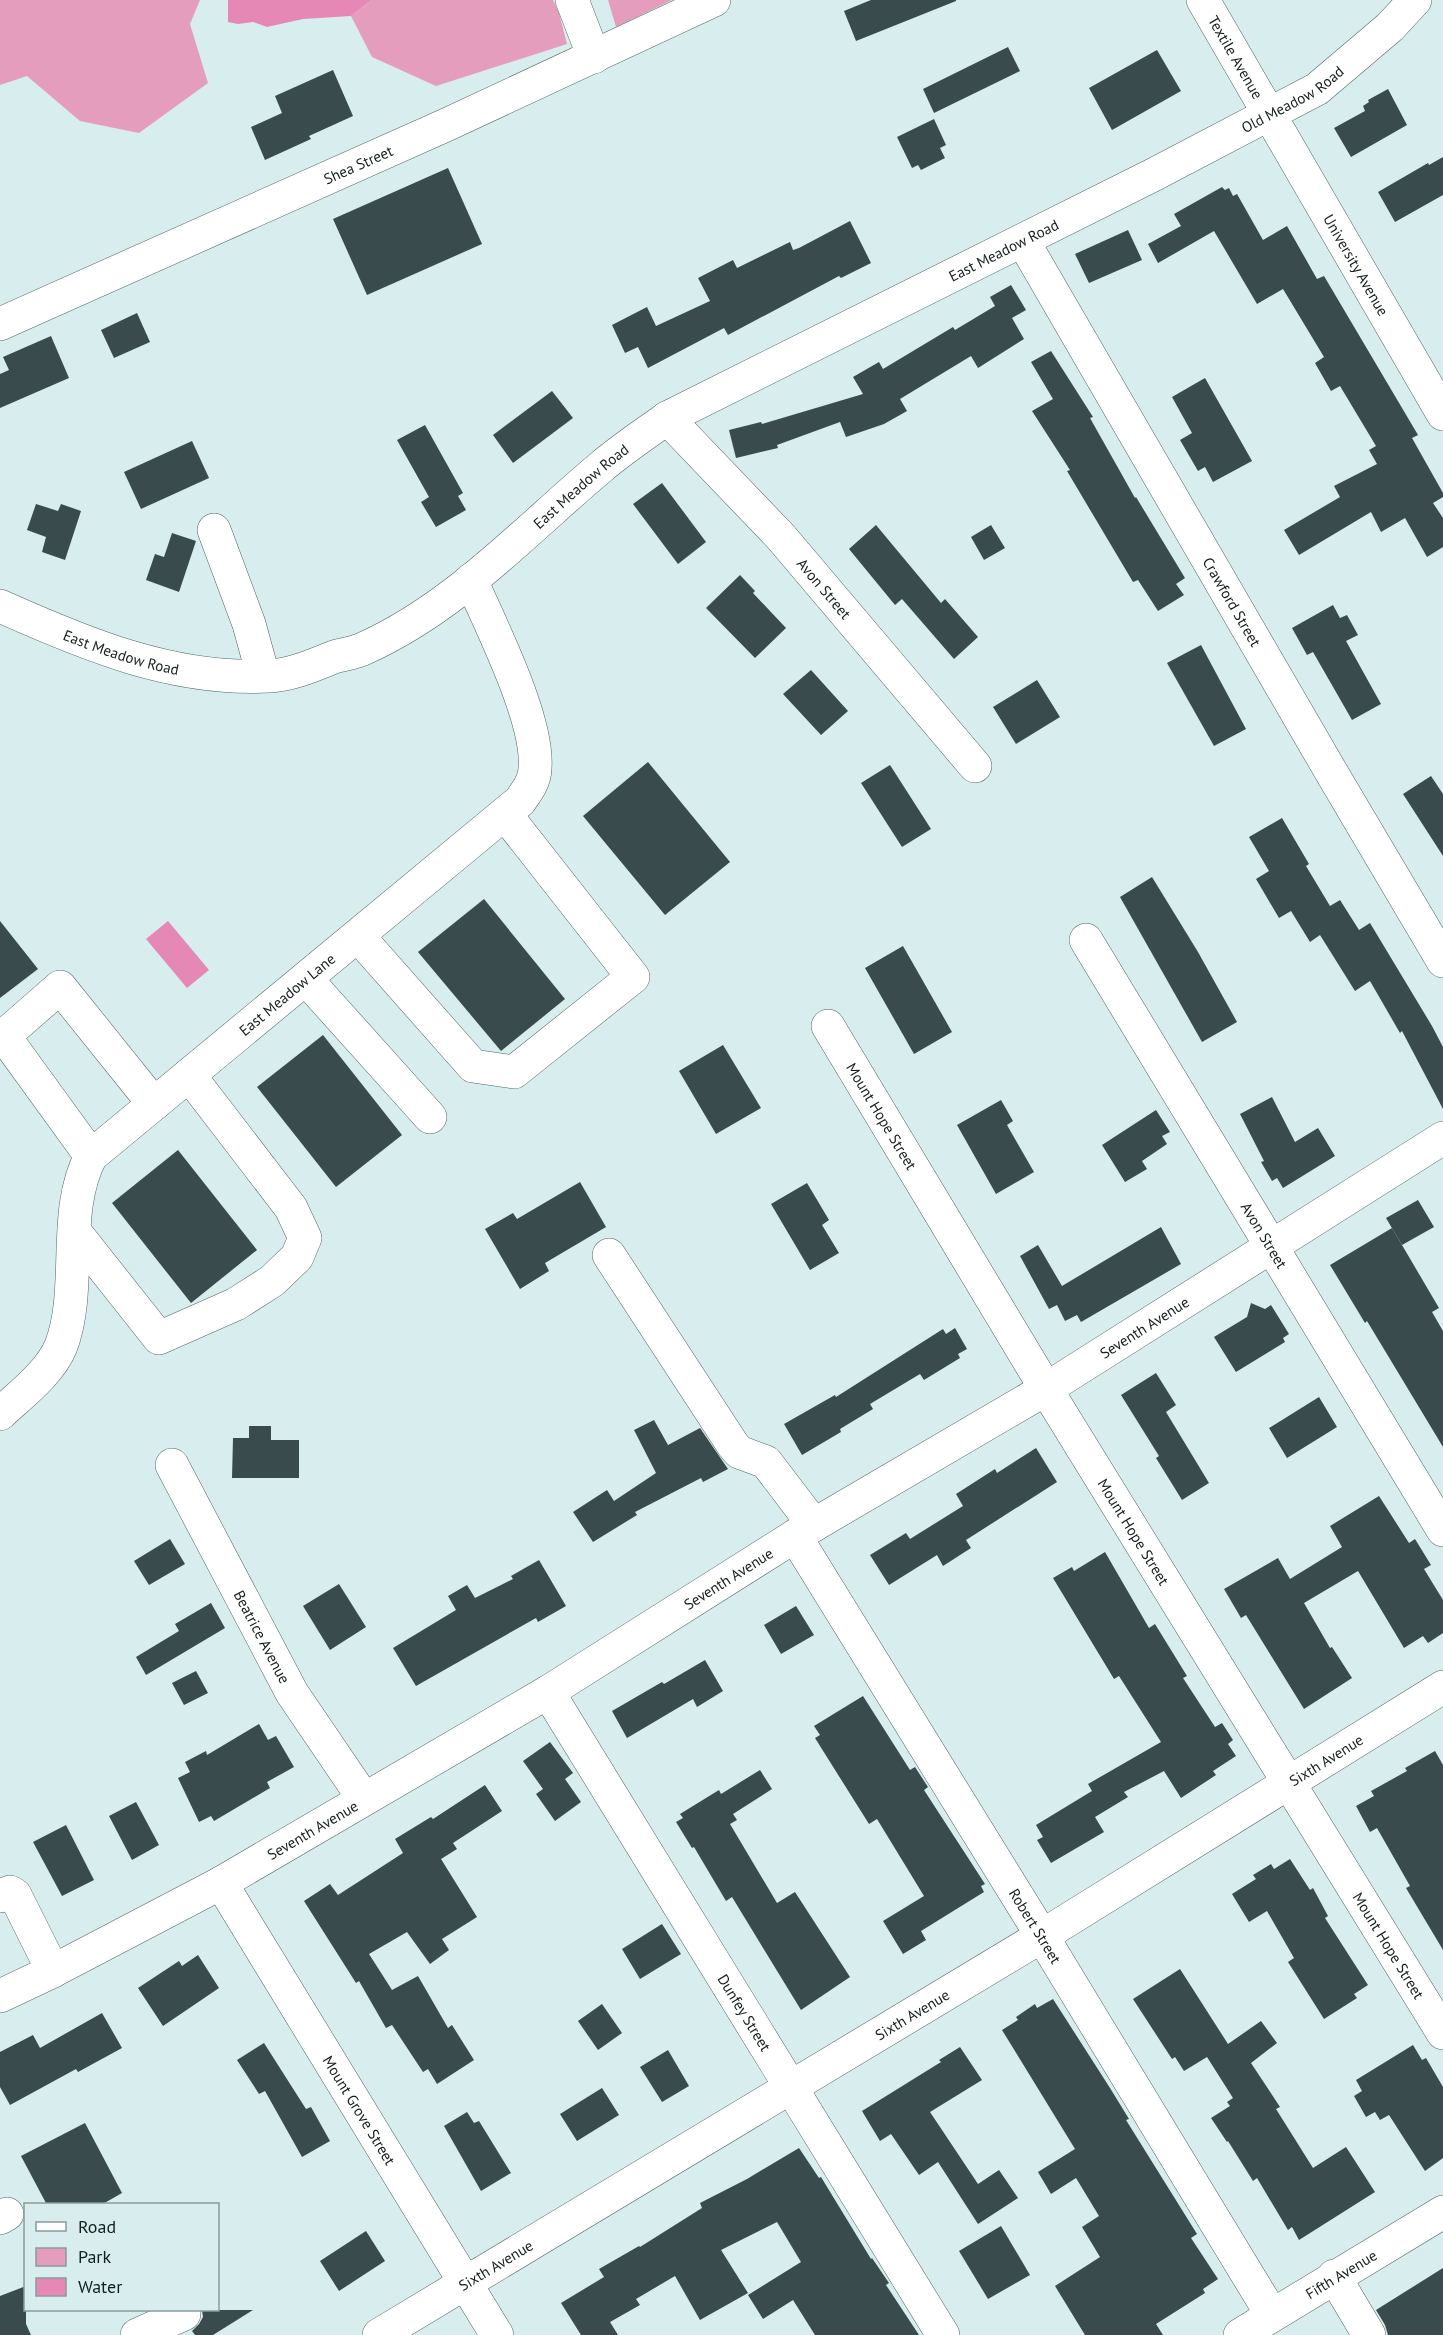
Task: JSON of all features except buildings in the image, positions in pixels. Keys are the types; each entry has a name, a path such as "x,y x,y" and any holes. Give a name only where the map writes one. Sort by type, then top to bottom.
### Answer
{"street":[{"path":"572,0 594,57"},
{"name":"Shea Street","path":"0,324 435,130 714,0"},
{"name":"Textile Avenue","path":"1203,0 1270,115"},
{"name":"Old Meadow Road","path":"1153,175 1317,89 1390,27 1415,0"},
{"name":"University Avenue","path":"1270,115 1443,414"},
{"name":"East Meadow Road","path":"0,606 64,634 130,658 201,672 263,675 308,668 362,650 412,623 471,580 604,464 667,418 1153,175"},
{"name":"Crawford Street","path":"1023,241 1311,739 1443,961"},
{"name":"Avon Street","path":"667,418 781,537 975,766"},
{"path":"214,530 249,624 263,675"},
{"name":"East Meadow Lane","path":"0,1414 37,1378 60,1346 68,1314 78,1189 91,1156 505,814 520,801 533,780 536,768 534,749 518,690 471,580"},
{"path":"358,936 473,1066 514,1072 633,976 505,814"},
{"name":"Avon Street","path":"1086,940 1443,1530"},
{"path":"306,979 430,1117"},
{"path":"91,1156 2,1037 60,987 154,1104"},
{"name":"Mount Hope Street","path":"828,1026 1046,1389 1443,2033"},
{"path":"75,1232 159,1338 236,1304 272,1281 297,1257 305,1238 291,1208 189,1075"},
{"name":"Seventh Avenue","path":"0,1996 53,1971 220,1883 548,1692 804,1530 1046,1389 1443,1138"},
{"name":"Robert Street","path":"609,1255 733,1445 739,1452 750,1454 766,1462 1042,1936 1272,2315"},
{"name":"Beatrice Avenue","path":"172,1465 292,1693 364,1799"},
{"name":"Sixth Avenue","path":"379,2335 793,2088 1443,1687"},
{"name":"Dunfey Street","path":"548,1692 943,2335"},
{"name":"Mount Grove Street","path":"220,1883 497,2335"},
{"path":"0,1896 10,1892 15,1895 53,1971"},
{"name":"Fifth Avenue","path":"1240,2335 1443,2212"},
{"path":"1334,2276 1370,2335"},
{"path":"137,2335 184,2314"}],"green space":[{"path":"0,0 200,0 190,24 208,83 139,133 80,121 27,76 0,85"},
{"path":"371,0 553,0 567,44 436,86 372,57 351,16"},
{"path":"608,0 672,0 616,27"}],"water":[{"path":"228,0 371,0 351,16 303,19 267,27 253,22 238,24 228,22"},
{"path":"168,921 209,970 187,988 146,939"}]}
